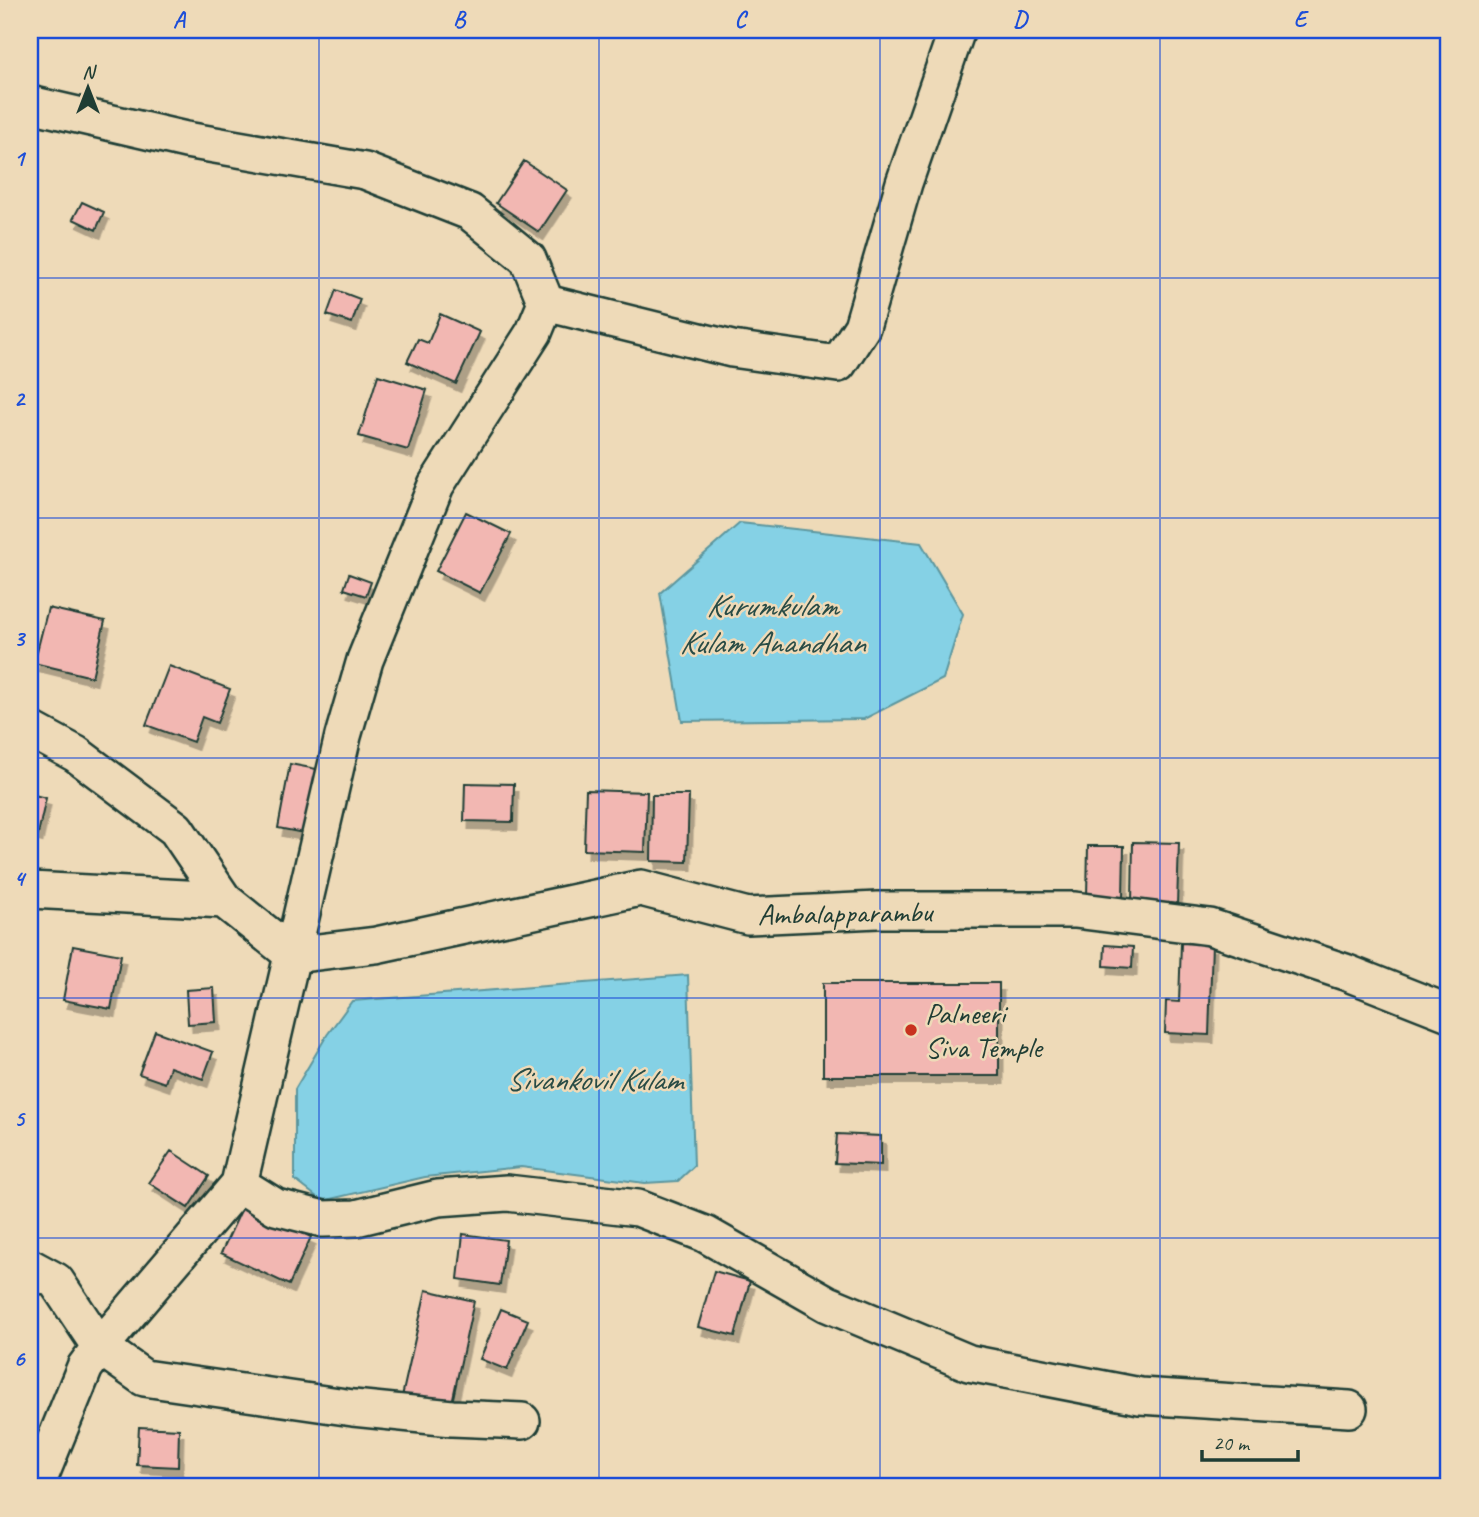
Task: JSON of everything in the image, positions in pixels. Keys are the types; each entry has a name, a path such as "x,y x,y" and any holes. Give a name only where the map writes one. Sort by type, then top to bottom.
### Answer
{"street":[{"path":"546,303 732,349 838,364 862,327 904,183 957,30"},
{"path":"30,104 186,140 365,171 470,212 528,259 546,303 534,332 436,485 365,660 343,736 239,1184 85,1367 36,1487"},
{"path":"30,729 76,754 176,829 225,900 293,955"},
{"name":"Ambalapparambu","path":"293,955 376,946 641,888 748,916 878,911 1075,911 1210,928 1345,972 1449,1013"},
{"path":"30,890 225,900"},
{"path":"239,1184 276,1207 323,1219 356,1218 438,1198 507,1193 638,1208 705,1234 828,1304 969,1363 1140,1396 1349,1409"},
{"path":"30,1267 56,1281 100,1347 144,1378 353,1408 452,1418 522,1421"}],"water":[{"name":"Kurumkulam Kulam Anandhan","path":"740,523 921,543 963,614 943,679 864,719 682,721 660,593"},
{"name":"Sivankovil Kulam","path":"688,975 694,1166 678,1181 645,1183 521,1167 425,1177 322,1201 295,1180 295,1089 327,1035 352,1001"}],"building":[{"path":"524,161 567,190 539,232 496,203"},
{"path":"82,202 104,212 96,230 73,219"},
{"path":"336,290 360,299 352,323 327,315"},
{"path":"440,314 480,332 456,384 407,362 418,339 428,343"},
{"path":"378,375 427,390 408,450 359,436"},
{"path":"466,512 511,534 480,593 436,571"},
{"path":"349,574 371,582 366,596 344,589"},
{"path":"48,608 105,621 92,677 34,663"},
{"path":"169,666 230,689 217,723 202,717 193,742 146,725"},
{"path":"290,764 327,771 314,835 278,828"},
{"path":"465,783 514,784 513,822 464,821"},
{"path":"586,790 647,792 645,852 584,850"},
{"path":"30,794 46,798 38,834 30,832"},
{"path":"652,795 689,795 687,862 651,861"},
{"path":"1133,842 1179,843 1177,905 1132,904"},
{"path":"1088,846 1124,846 1123,897 1087,896"},
{"path":"1181,943 1212,944 1209,1035 1165,1033 1166,1001 1179,1002"},
{"path":"1105,945 1133,947 1132,968 1104,966"},
{"path":"73,946 121,955 111,1009 63,1000"},
{"name":"Palneeri Siva Temple","path":"823,983 999,983 999,1076 823,1076"},
{"path":"214,988 216,1022 188,1024 186,990"},
{"path":"155,1031 213,1052 203,1079 170,1067 165,1083 139,1074"},
{"path":"837,1134 881,1136 881,1165 835,1163"},
{"path":"171,1151 209,1176 188,1208 149,1183"},
{"path":"243,1206 311,1237 289,1285 221,1253"},
{"path":"463,1234 506,1240 500,1285 458,1279"},
{"path":"714,1271 750,1281 735,1336 698,1327"},
{"path":"426,1290 474,1301 450,1412 401,1401"},
{"path":"501,1309 528,1320 507,1370 480,1359"},
{"path":"139,1427 179,1429 178,1467 137,1465"}],"place":[{"name":"Palneeri Siva Temple","path":"911,1030"}]}
